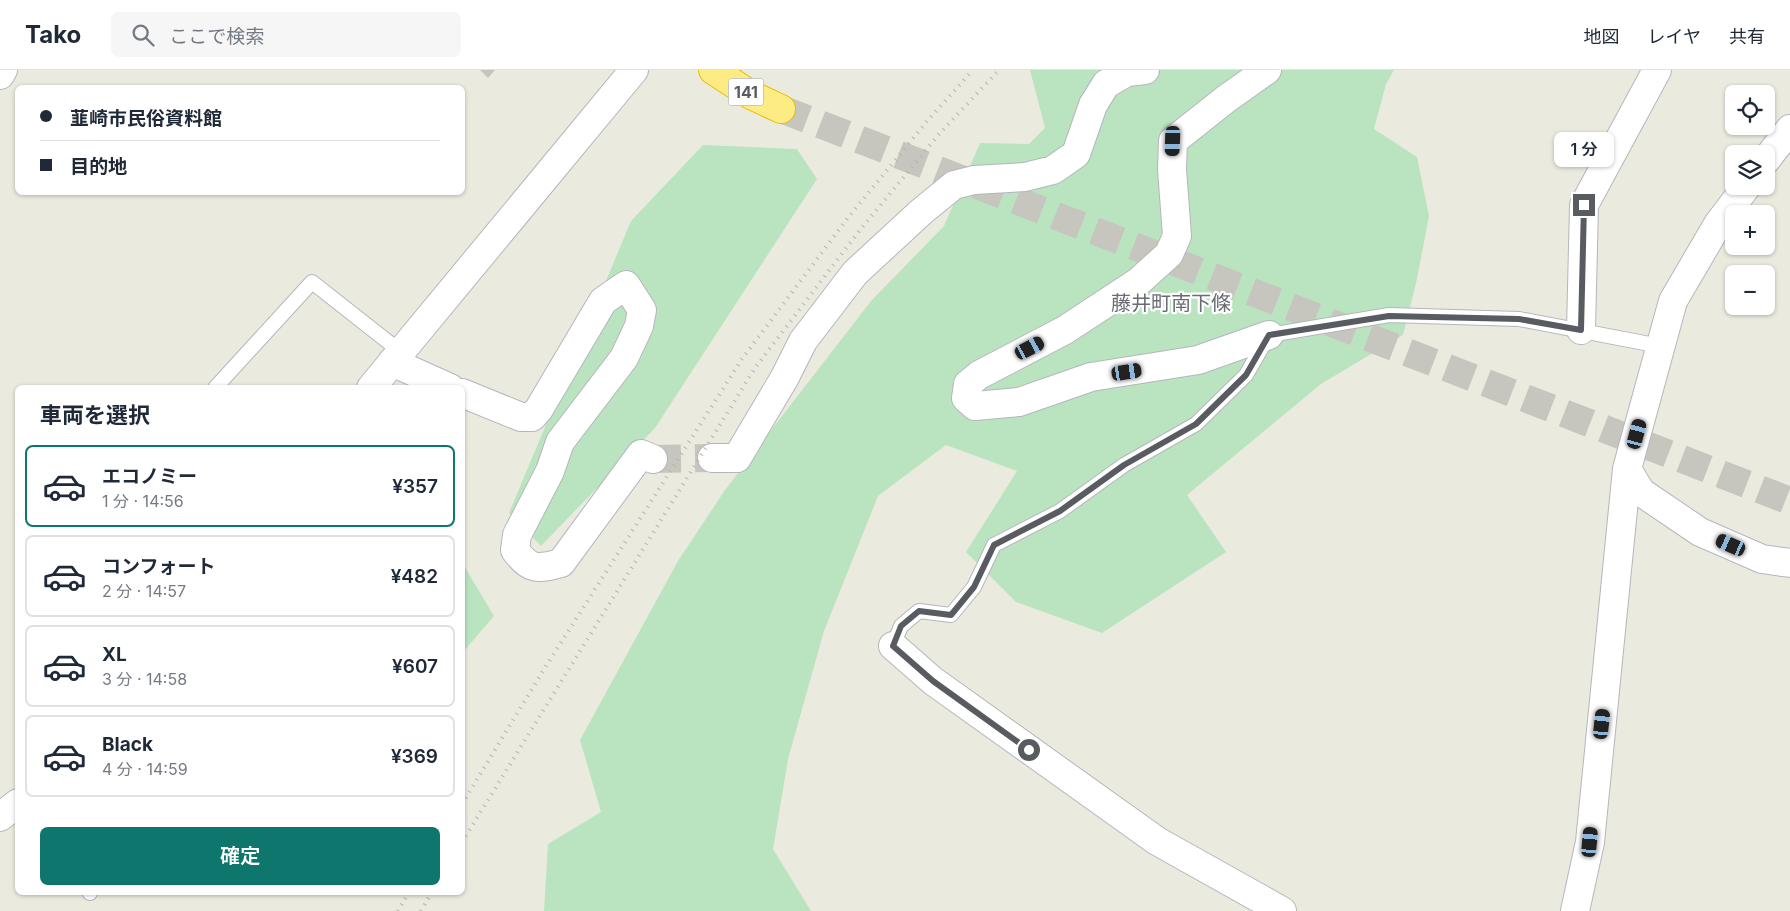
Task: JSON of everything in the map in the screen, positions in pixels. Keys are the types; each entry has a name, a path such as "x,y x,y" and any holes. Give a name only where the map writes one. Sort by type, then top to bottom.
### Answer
{"highway":[{"name":"141","path":"714,70 750,95 781,109"}],"street":[{"path":"0,74 3,70"},
{"path":"373,385 634,70"},
{"path":"712,458 737,458 785,377 803,341 855,273 921,212 954,185 974,180 1025,177 1053,170 1076,154 1093,105 1106,84 1127,72 1145,70"},
{"path":"1267,70 1226,99 1173,141 1172,169 1177,236 1169,254 1138,282 1065,330 979,375 968,384 966,398 975,406 1019,402 1091,377 1198,360 1269,335"},
{"path":"1581,330 1584,205 1657,70"},
{"path":"1775,148 1790,129"},
{"path":"1575,911 1590,842 1628,470 1673,301 1718,224 1740,195"},
{"path":"465,394 521,417 532,417 603,301 626,285 642,310 639,326 624,358 560,442 550,471 518,535 515,550 523,561 540,568 561,563 641,454 653,459"},
{"path":"396,357 445,385"},
{"path":"1628,470 1641,492 1700,532 1762,559 1790,563"},
{"path":"893,646 933,681 1157,841 1282,911"},
{"path":"0,817 15,805"}],"lane":[{"path":"217,385 312,282 396,357"},
{"path":"893,646 901,626 919,611 951,615 974,587 994,545 1060,511 1124,465 1196,424 1246,375 1269,335 1389,316 1519,319 1660,346"}],"green space":[{"path":"1030,70 1394,70 1386,84 1374,129 1417,157 1429,216 1417,279 1403,335 1321,384 1187,495 1226,552 1102,633 1016,602 966,552 1017,471 946,445 878,496 824,631 788,759 773,849 811,911 544,911 548,844 601,812 580,740 678,561 725,490 871,301 944,226 980,143 1029,144 1045,128"},
{"path":"703,145 797,149 817,179 655,428 541,546 509,513 631,221"},
{"path":"465,567 494,616 465,650"}],"building":[{"path":"480,70 495,70 488,78"}],"tunnel":[{"path":"781,109 1790,501"},
{"path":"653,459 712,458"}],"railway":[{"path":"465,799 546,666 742,359 847,219 928,120 973,70"},
{"path":"465,837 755,368 860,230 940,133 999,70"},
{"path":"398,911 407,895"},
{"path":"421,911 430,895"}],"district":[{"name":"藤井町南下條","path":"1171,303"}],"route":[{"path":"1029,750 933,681 893,646 901,626 919,611 951,615 974,587 994,545 1060,511 1124,465 1196,424 1246,375 1269,335 1389,316 1519,319 1581,330 1584,205"}]}
